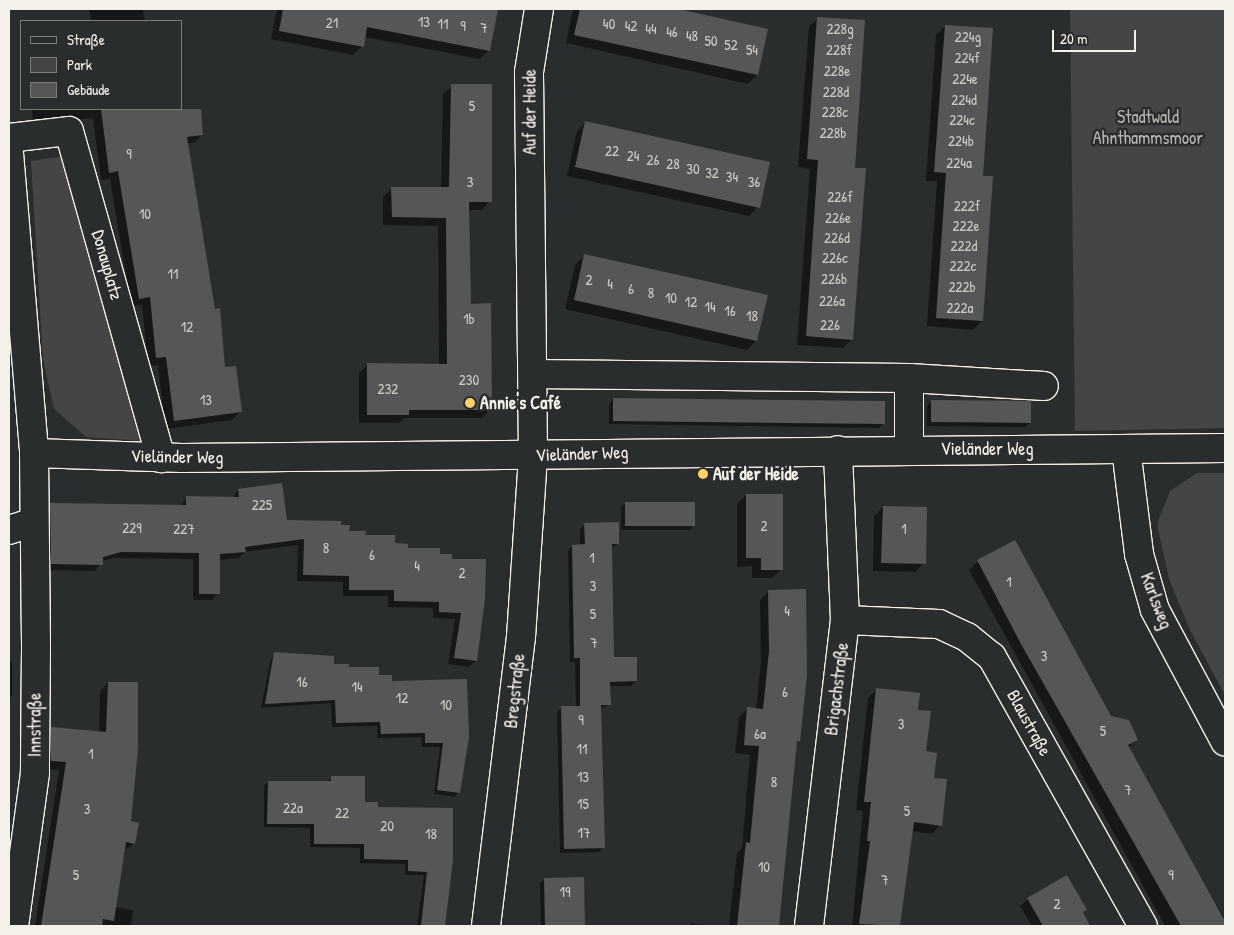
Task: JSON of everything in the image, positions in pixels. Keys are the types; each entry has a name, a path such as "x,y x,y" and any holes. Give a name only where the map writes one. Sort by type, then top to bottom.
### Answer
{"street":[{"name":"Auf der Heide","path":"533,456 529,72 539,9"},
{"name":"Donauplatz","path":"9,138 69,131 161,458"},
{"path":"9,152 34,453 34,522 9,530"},
{"path":"533,374 909,378 1044,386"},
{"path":"909,378 909,450"},
{"name":"Vieländer Weg","path":"34,453 161,458 533,456 838,450 1225,448"},
{"name":"Karlsweg","path":"1126,449 1139,554 1155,610 1225,741"},
{"name":"Brigachstraße","path":"809,926 846,620 838,450"},
{"name":"Bregstraße","path":"486,926 521,637 533,456"},
{"name":"Innstraße","path":"14,926 35,773 34,522"},
{"name":"Blaustraße","path":"846,620 939,624 967,637 992,657 1143,926"}],"green space":[{"name":"Stadtwald Ahnthammsmoor","path":"1070,9 1225,9 1225,428 1075,431"},
{"path":"66,156 144,441 86,437 54,409 43,359 31,161"},
{"path":"1197,473 1225,473 1225,695 1189,628 1169,579 1157,524 1170,491"}],"building":[{"path":"283,9 498,9 490,51 367,27 364,47 279,31"},
{"path":"580,9 678,9 768,29 758,75 574,35"},
{"path":"817,17 865,20 855,168 866,168 853,340 806,336 818,160 807,159"},
{"path":"945,25 993,28 983,176 993,176 983,321 936,318 946,173 934,172"},
{"path":"451,84 492,84 492,202 469,202 471,304 491,303 492,410 409,410 409,415 367,415 367,363 447,364 446,218 392,217 391,187 449,187"},
{"path":"201,109 203,135 187,137 215,309 220,308 225,367 236,366 242,412 174,421 166,357 156,358 150,297 139,299 118,171 109,173 101,110"},
{"path":"585,121 770,162 760,208 575,167"},
{"path":"584,254 768,295 757,341 574,300"},
{"path":"613,398 885,401 885,424 613,421"},
{"path":"931,400 1031,401 1031,423 931,422"},
{"path":"282,483 287,520 341,521 341,525 350,525 349,531 366,531 365,535 395,535 395,543 408,544 408,548 440,548 440,554 452,554 452,559 486,559 485,599 477,661 454,658 461,613 439,612 439,602 394,601 394,590 349,590 349,576 303,575 304,539 245,547 246,552 220,554 220,594 199,594 199,553 121,552 103,557 103,565 51,564 50,503 186,505 186,496 239,497 238,489"},
{"path":"746,494 783,494 783,570 761,570 761,558 746,558"},
{"path":"625,502 695,502 695,526 625,526"},
{"path":"883,506 927,507 926,564 881,563"},
{"path":"619,522 619,544 612,544 614,657 637,657 637,681 610,682 611,705 601,705 605,848 564,849 561,706 580,706 580,658 574,658 572,545 585,544 584,523"},
{"path":"1015,540 1111,716 1129,720 1138,740 1128,745 1225,921 1225,926 1181,926 1021,644 977,560"},
{"path":"806,589 807,675 800,741 797,741 779,926 737,926 746,842 750,843 759,746 744,745 747,707 763,709 769,651 768,590"},
{"path":"274,652 334,656 334,664 349,664 349,667 379,667 379,675 392,675 392,681 467,679 469,737 460,793 437,790 443,743 425,743 425,733 381,734 380,722 336,723 335,700 265,704"},
{"path":"108,682 138,682 138,749 131,821 139,823 135,844 126,842 114,921 103,919 102,926 41,926 66,762 51,761 51,727 106,732"},
{"path":"876,688 920,693 918,710 931,711 926,751 937,753 934,778 947,779 942,826 914,822 900,926 859,924 870,841 867,841 871,802 864,802"},
{"path":"331,776 365,776 365,802 378,802 378,807 453,808 453,860 445,926 421,926 427,872 408,871 408,860 364,859 364,844 314,844 314,824 267,824 268,781 331,781"},
{"path":"1067,875 1087,910 1083,912 1090,926 1043,926 1027,898"},
{"path":"584,877 585,926 545,926 544,878"}],"place":[{"name":"Annie's Café","path":"470,403"},
{"name":"Auf der Heide","path":"703,474"}]}
